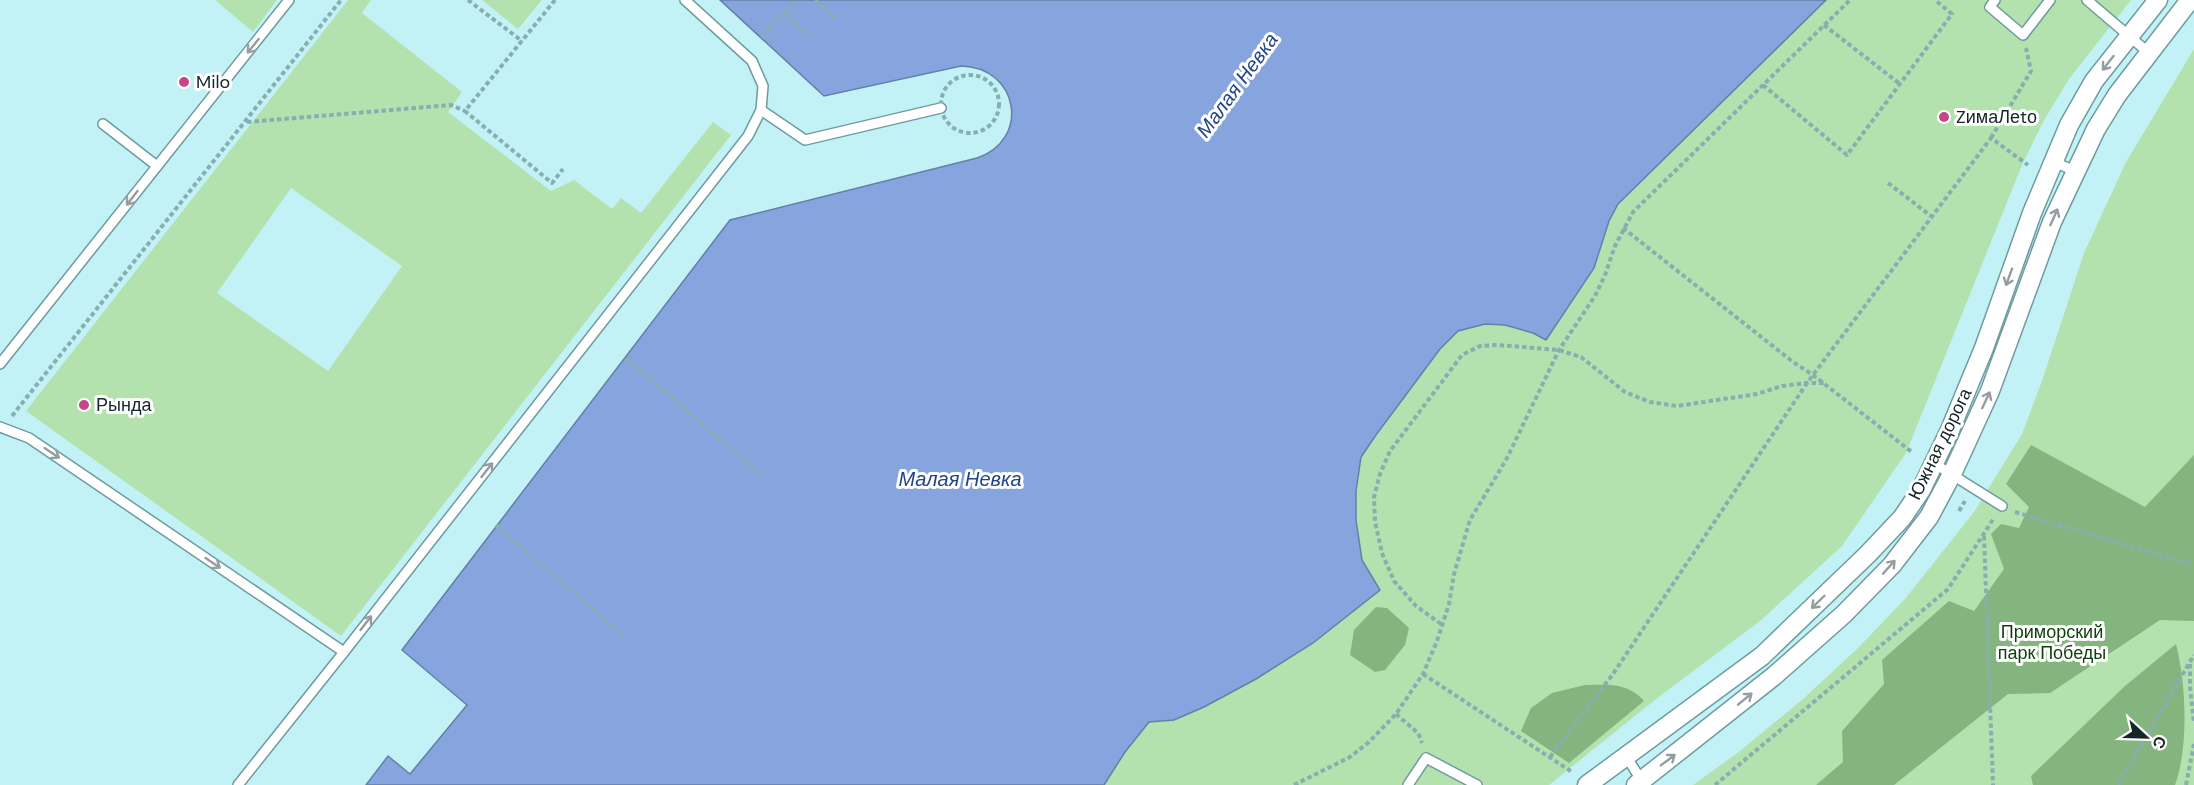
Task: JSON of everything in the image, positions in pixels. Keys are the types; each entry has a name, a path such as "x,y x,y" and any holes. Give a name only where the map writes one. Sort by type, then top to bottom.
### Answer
{"street":[{"name":"Южная дорога","path":"1587,785 1762,656 1902,518 1935,464 1984,348 2032,213 2069,125 2094,81 2158,0"},
{"name":"Южная дорога","path":"1641,783 1774,676 1845,614 1892,565 1929,517 1952,474 1990,391 2052,222 2096,129 2117,95 2190,0"}],"lane":[{"path":"0,364 290,0"},
{"path":"238,785 748,136 761,110 763,87 752,61 685,0"},
{"path":"1995,0 1990,7 2023,35 2050,0"},
{"path":"2087,0 2149,53"},
{"path":"761,110 806,140 941,108"},
{"path":"103,124 157,166"},
{"path":"2054,162 2075,171"},
{"path":"1,428 29,438 344,652"},
{"path":"1935,464 2002,506"},
{"path":"1626,756 1641,783"},
{"path":"1408,785 1426,758 1477,785"}],"path":[{"path":"1,428 341,0"},
{"path":"468,0 522,41"},
{"path":"465,111 555,0"},
{"path":"761,37 798,0"},
{"path":"815,0 837,21"},
{"path":"1294,785 1350,757 1369,742 1396,714 1423,674 1449,604 1454,574 1470,520 1506,460 1559,350 1596,296 1623,228 1633,212 1850,0"},
{"path":"1763,85 1847,155 1952,14 1935,0"},
{"path":"784,13 807,35"},
{"path":"1824,25 1900,84"},
{"path":"1550,757 1620,664 1813,375 1991,138 2031,71 2023,35"},
{"path":"968,75 981,78 992,85 999,104 992,123 975,134 955,130 945,121 941,108 945,89 955,79 968,75"},
{"path":"246,122 451,105 465,111 552,183 563,169"},
{"path":"1991,138 2028,165"},
{"path":"1888,183 1931,216"},
{"path":"1623,228 1913,453"},
{"path":"1442,624 1416,606 1394,581 1382,553 1374,514 1374,497 1380,474 1390,452 1462,355 1480,345 1559,350 1581,357 1624,392 1650,402 1677,406 1757,394 1782,386 1824,383"},
{"path":"626,358 762,476"},
{"path":"1714,785 1948,589 2002,506 2020,514 2194,565"},
{"path":"496,525 625,637"},
{"path":"1984,535 1993,785"},
{"path":"2118,785 2194,655"},
{"path":"2190,662 2194,723"},
{"path":"1423,674 1573,772"},
{"path":"1396,714 1418,733 1426,758"},
{"path":"2186,785 2194,744"}],"green space":[{"path":"215,0 277,0 253,32"},
{"path":"348,0 371,0 362,13 462,92 448,112 551,191 574,180 612,209 621,198 641,213 713,122 731,135 341,636 26,411","holes":["291,188 402,266 328,371 217,293"]},
{"path":"482,0 542,0 518,29"},
{"path":"1826,0 2131,0 2069,79 2043,122 2022,165 1906,453 1842,546 1760,621 1656,699 1549,785 1104,785 1125,752 1149,722 1174,720 1256,679 1313,643 1380,589 1362,560 1356,520 1356,491 1361,457 1440,349 1458,330 1485,324 1506,325 1533,333 1594,268 1609,221 1618,204"},
{"name":"Приморский парк Победы","path":"2194,49 2194,785 1693,785 1740,751 1803,699 1857,649 1905,599 1974,512 2022,434 2084,253 2126,162"},
{"path":"2031,445 2145,507 2194,455 2194,621 2160,620 2050,693 2008,694 1894,785 1816,785 1843,762 1842,731 1884,684 1882,660 1949,601 1974,611 2004,569 1991,534 2001,524 2019,528 2029,507 2006,484"},
{"path":"1376,607 1387,608 1409,628 1405,645 1385,670 1375,672 1350,655 1354,630"},
{"path":"2176,644 2184,696 2184,734 2175,785 2033,785 2031,776 2125,686"},
{"path":"1585,685 1617,686 1631,690 1644,701 1569,763 1521,731 1531,708 1552,693"}],"water":[{"name":"Малая Невка","path":"720,0 1826,0 1618,204 1609,221 1594,268 1546,340 1533,333 1505,325 1485,324 1458,331 1440,349 1361,457 1356,491 1356,520 1362,560 1380,590 1313,643 1256,679 1174,720 1149,722 1125,752 1104,785 366,785 388,756 410,774 467,705 402,650 730,220 977,158 994,149 1005,136 1011,121 1011,106 1006,91 996,78 981,70 961,66 824,96"}],"place":[{"name":"Milo","path":"184,82"},
{"name":"ZимаЛеtо","path":"1944,117"},
{"name":"Рында","path":"84,405"}]}
